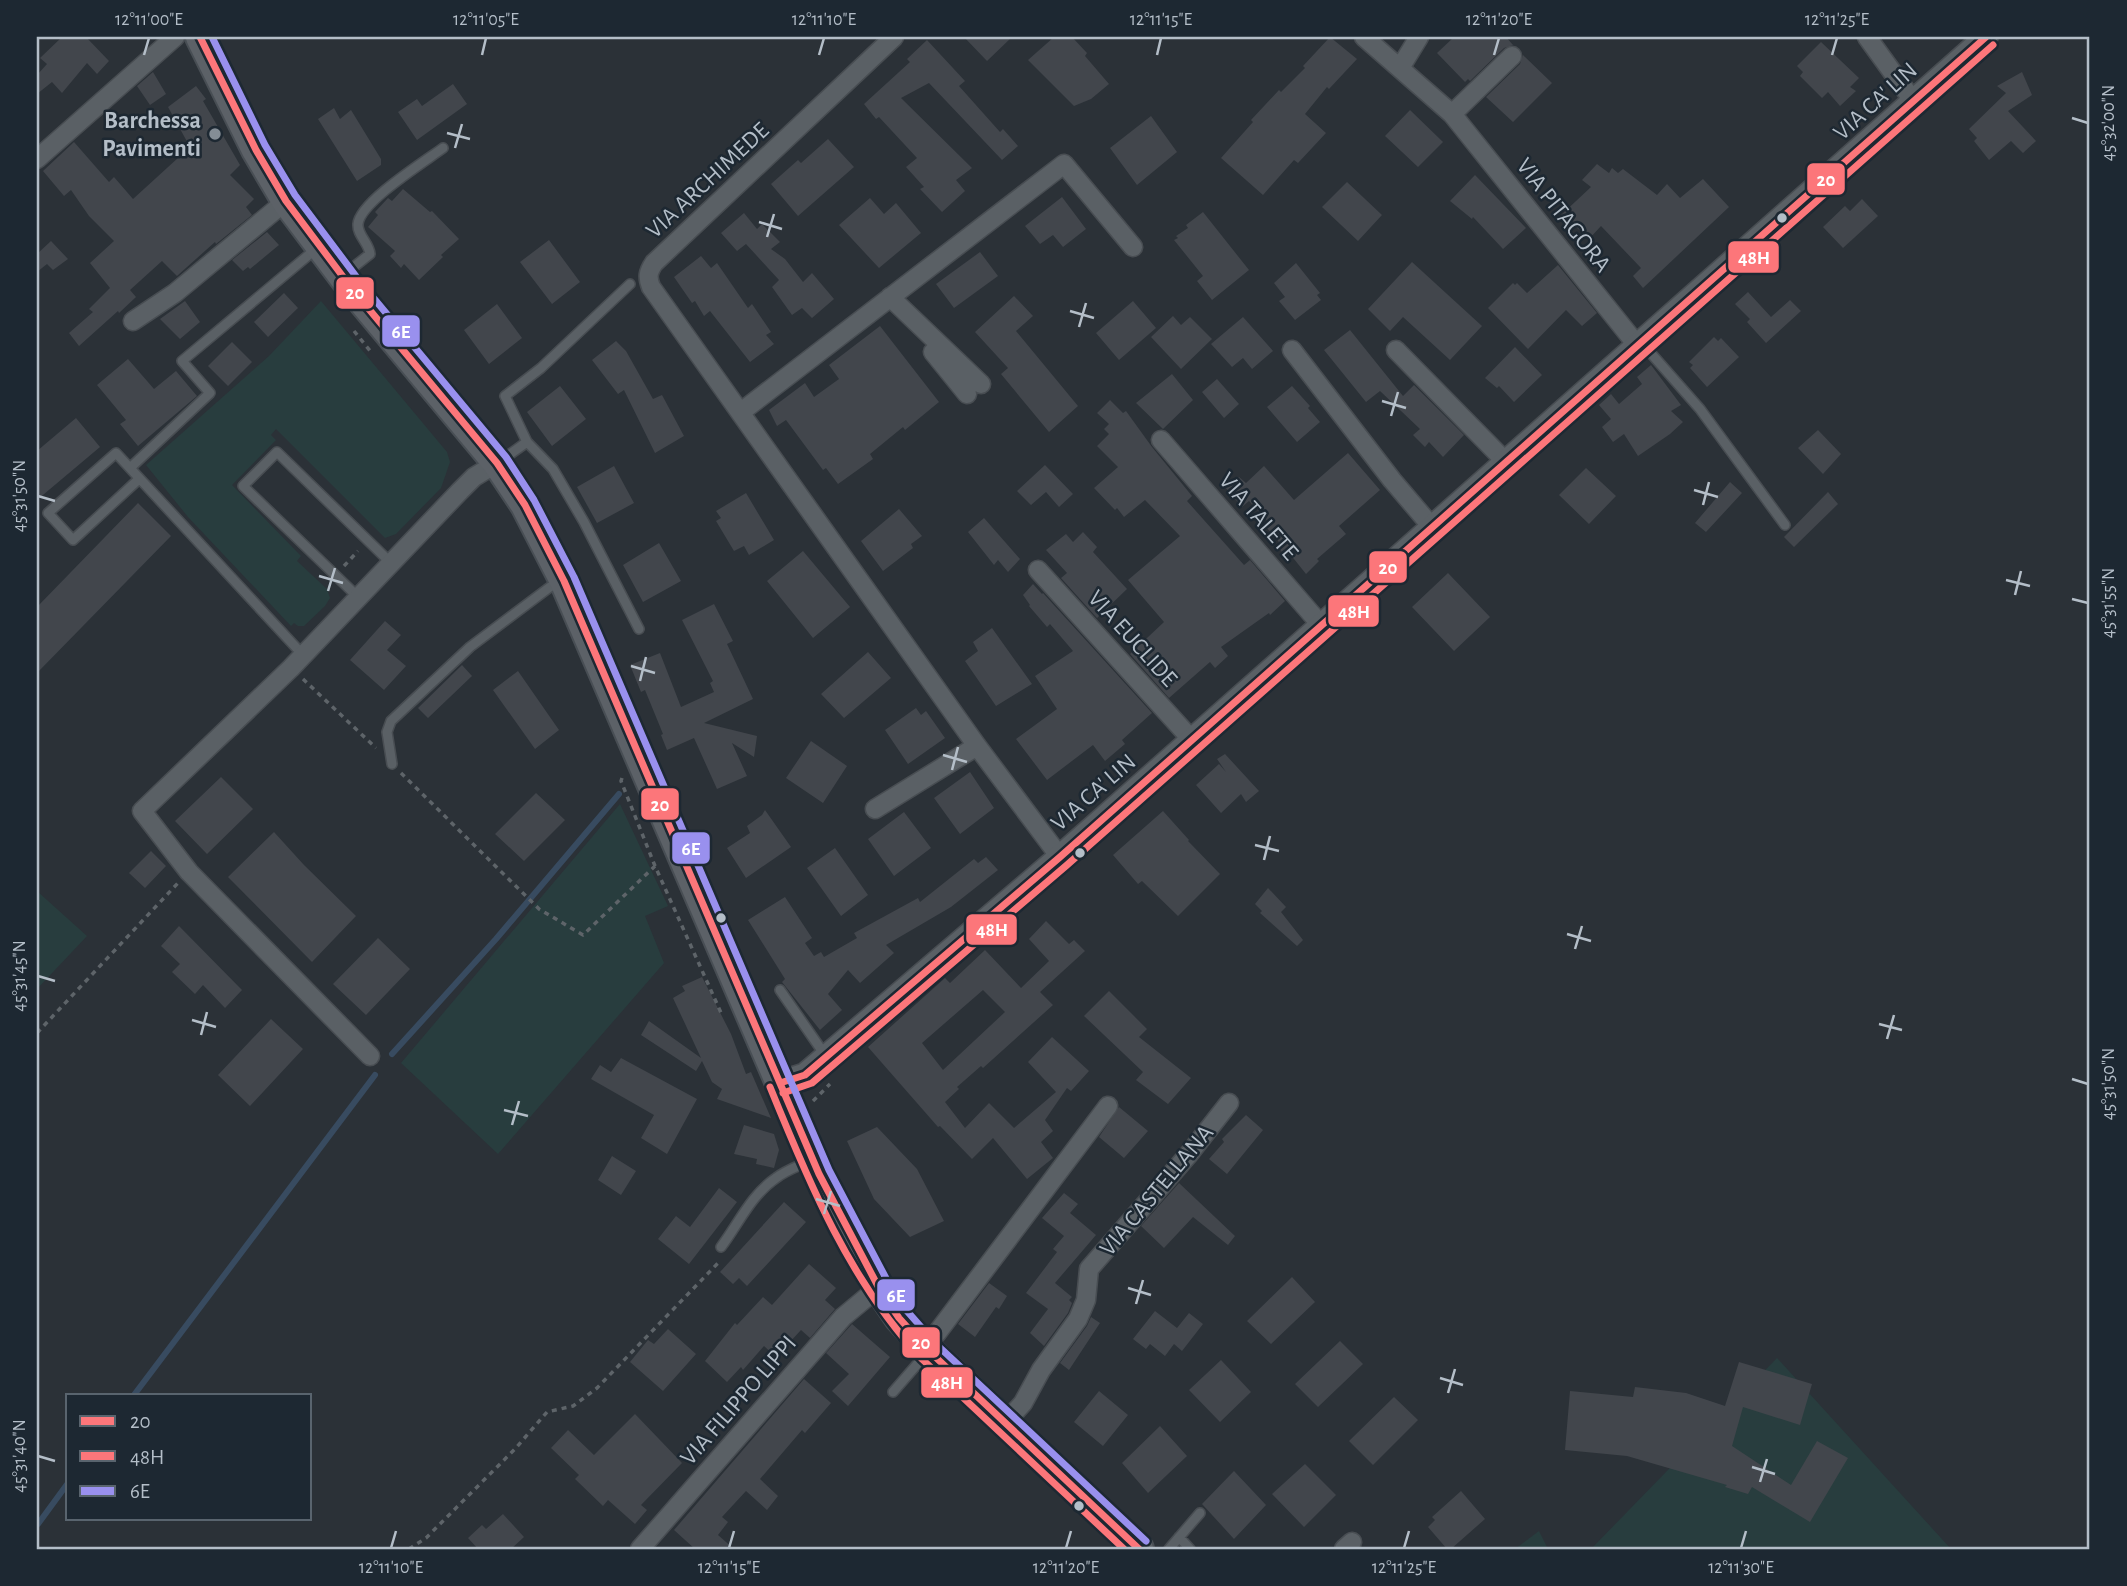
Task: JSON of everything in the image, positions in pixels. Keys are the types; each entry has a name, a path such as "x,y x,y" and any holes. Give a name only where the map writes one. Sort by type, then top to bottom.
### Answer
{"main road":[{"path":"200,37 256,150 286,201 342,276 497,463 525,505 564,581 812,1159 880,1290 899,1318 926,1348 1139,1549"}],"street":[{"path":"37,159 175,37"},
{"name":"VIA ARCHIMEDE","path":"894,37 654,263 648,275 651,287 977,746 1060,856"},
{"name":"VIA PITAGORA","path":"1364,37 1452,114 1639,344"},
{"path":"1400,68 1419,37"},
{"path":"1867,37 1914,102"},
{"name":"VIA CA' LIN","path":"780,1083 805,1074 862,1018 1060,856 1986,37"},
{"path":"1452,114 1512,56"},
{"path":"741,412 1064,164 1133,247"},
{"path":"133,321 175,293 286,201"},
{"path":"890,296 974,389"},
{"path":"1396,350 1506,462"},
{"path":"1292,351 1432,527"},
{"name":"VIA TALETE","path":"1161,440 1321,625"},
{"path":"370,1056 189,872 142,811 297,661 474,477 497,463"},
{"name":"VIA EUCLIDE","path":"1038,570 1192,740"},
{"path":"875,809 977,746"},
{"name":"VIA CASTELLANA","path":"1006,1422 1023,1403 1041,1370 1078,1319 1086,1300 1089,1269 1229,1104"},
{"path":"926,1348 1108,1106"},
{"name":"VIA FILIPPO LIPPI","path":"640,1549 843,1317 880,1290"}],"lane":[{"path":"342,276 370,254 358,229 361,212 383,192 443,148"},
{"path":"130,468 210,393 182,361 319,247"},
{"path":"630,284 541,368 505,396 527,442 553,469 584,522 639,629"},
{"path":"1639,344 1700,409 1786,524"},
{"path":"497,463 527,442"},
{"path":"358,597 243,486 277,452 391,563"},
{"path":"139,479 73,540 48,513 116,453 130,468 297,661"},
{"path":"392,764 387,733 391,721 470,647 550,587 564,581"},
{"path":"780,990 826,1056"},
{"path":"721,1247 763,1188 778,1176 812,1159"},
{"path":"893,1392 926,1348"},
{"path":"1169,1549 1200,1513"},
{"path":"1179,1537 1190,1549"}],"path":[{"path":"343,568 360,550"},
{"path":"297,661 392,764 519,890 535,905 583,935 655,866"},
{"path":"625,770 621,781 655,866 691,944"},
{"path":"37,1033 189,872"},
{"path":"409,1549 426,1538 515,1450 547,1412 573,1406 597,1388 722,1259"}],"green space":[{"path":"321,301 447,452 450,462 441,488 396,534 385,538 276,429 271,435 276,440 232,485 301,556 297,561 327,589 330,598 325,606 304,626 294,623 291,626 188,517 146,465 269,356"},
{"path":"620,804 668,906 645,916 664,963 498,1154 401,1063"},
{"path":"37,891 87,936 37,989"},
{"path":"1777,1358 1951,1549 1591,1549"},
{"path":"1539,1531 1548,1549 1515,1549"}],"building":[{"path":"62,37 86,37 109,61 97,74 87,63 62,93 52,82 37,94 37,75 47,64 40,58"},
{"path":"964,37 1012,37 987,61"},
{"path":"1054,37 1072,37 1109,84 1091,99 1074,106 1028,60"},
{"path":"1330,37 1357,59 1329,89 1327,87 1305,114 1326,133 1298,163 1294,160 1263,195 1221,158 1253,122 1251,120 1279,90 1281,92 1305,68 1303,66"},
{"path":"1454,37 1506,37 1513,45 1504,48 1470,81 1468,79 1465,82 1437,53"},
{"path":"927,40 965,81 959,86 1000,132 1003,129 1018,146 1002,160 929,83 901,98 972,168 956,180 965,191 942,212 920,189 924,187 906,167 917,158 864,104 910,62 907,59"},
{"path":"1821,42 1859,78 1850,87 1856,91 1840,106 1828,92 1822,98 1800,76 1803,72 1797,66"},
{"path":"1523,55 1552,83 1513,122 1486,97 1520,64"},
{"path":"153,72 166,94 150,105 137,86"},
{"path":"2022,72 2032,95 2008,111 2036,141 2023,153 2011,141 1989,160 1974,141 1977,138 1969,129 2006,93 1997,86"},
{"path":"453,84 467,104 417,140 398,112 417,99 422,106"},
{"path":"196,86 206,99 203,101 240,165 230,175 254,199 246,207 252,215 216,244 215,242 177,276 162,261 130,290 136,297 79,346 69,333 93,312 89,309 110,288 90,263 114,241 89,216 71,190 64,196 43,171 74,142 109,182 114,177 133,199 190,147 168,107"},
{"path":"334,108 340,119 351,110 381,159 381,165 357,181 318,119"},
{"path":"1410,110 1443,142 1418,167 1385,136"},
{"path":"1151,116 1177,152 1137,185 1110,148"},
{"path":"828,139 854,167 798,216 771,184 798,160 801,163"},
{"path":"1597,164 1609,173 1612,168 1618,173 1623,169 1657,195 1667,184 1680,198 1703,179 1729,207 1643,288 1633,276 1641,268 1601,226 1589,239 1575,226 1573,229 1560,216 1591,187 1582,180"},
{"path":"1475,175 1526,228 1503,249 1473,217 1472,219 1450,201"},
{"path":"1347,182 1382,215 1358,241 1322,207"},
{"path":"403,189 432,211 459,239 419,280 404,264 401,268 390,256 395,251 368,227 378,215 375,212 388,198 392,201"},
{"path":"1062,197 1086,229 1063,247 1053,235 1040,244 1025,226"},
{"path":"870,198 884,214 896,203 921,233 879,268 839,225"},
{"path":"1862,199 1878,216 1843,248 1823,227 1845,206 1850,211"},
{"path":"1203,212 1249,270 1212,300 1197,281 1203,276 1174,240 1188,228 1186,225"},
{"path":"744,213 757,229 762,224 780,242 771,249 785,259 803,282 812,273 834,299 812,318 802,308 792,315 772,287 779,280 746,244 737,251 721,233"},
{"path":"267,232 279,245 250,269 248,267 243,271 232,260"},
{"path":"549,240 580,282 552,304 520,262"},
{"path":"51,241 68,259 53,270 47,264 37,272 37,254"},
{"path":"980,252 998,276 954,308 936,284"},
{"path":"701,256 711,268 717,263 748,308 752,304 771,332 766,335 774,344 750,362 710,311 704,316 674,277"},
{"path":"1412,262 1482,326 1450,360 1403,317 1390,331 1368,309"},
{"path":"1296,263 1320,293 1317,295 1321,300 1295,320 1279,301 1285,297 1274,283"},
{"path":"1558,265 1597,313 1582,326 1566,310 1528,349 1488,308 1513,283 1517,283 1527,293"},
{"path":"1748,292 1771,317 1790,300 1801,311 1766,343 1747,322 1750,319 1735,304"},
{"path":"284,293 298,308 268,337 254,322"},
{"path":"1014,296 1033,316 1016,331 1078,406 1049,432 1001,374 1008,368 975,332"},
{"path":"185,301 200,322 180,339 160,319"},
{"path":"1133,301 1156,328 1119,360 1096,333"},
{"path":"497,304 522,338 489,364 464,330"},
{"path":"1173,316 1181,325 1190,317 1212,339 1181,369 1151,337"},
{"path":"1243,317 1273,351 1252,369 1243,358 1232,367 1211,344"},
{"path":"880,326 939,402 905,430 903,427 870,454 873,459 838,484 826,468 823,470 786,420 777,426 769,410 805,383 814,397 839,379 829,365"},
{"path":"1350,330 1403,396 1414,385 1464,435 1443,457 1429,442 1425,447 1413,435 1420,429 1380,391 1366,402 1324,350"},
{"path":"1714,337 1718,341 1721,338 1739,357 1707,387 1690,368 1693,365 1689,362"},
{"path":"616,341 626,351 653,399 662,395 684,436 655,453 624,390 618,394 592,360"},
{"path":"232,342 252,362 228,386 208,366"},
{"path":"1515,347 1542,375 1514,402 1499,386 1497,388 1485,378"},
{"path":"128,359 154,389 176,371 197,396 138,446 120,424 126,420 97,385"},
{"path":"1651,365 1681,405 1671,411 1683,422 1638,456 1624,434 1613,442 1602,427 1611,419 1599,405 1611,394 1619,404 1642,384 1637,377"},
{"path":"1172,374 1193,400 1163,429 1136,403"},
{"path":"1217,379 1239,404 1224,418 1202,392"},
{"path":"560,386 586,419 552,446 527,412"},
{"path":"1292,386 1320,422 1297,442 1267,407"},
{"path":"1110,400 1123,413 1126,411 1192,496 1187,501 1244,565 1250,560 1285,601 1270,615 1269,613 1221,647 1228,656 1215,668 1210,662 1169,698 1130,654 1164,622 1128,580 1180,536 1145,500 1124,517 1094,488 1118,467 1097,446 1109,434 1104,429 1109,424 1097,413"},
{"path":"76,418 100,447 37,500 37,451"},
{"path":"1818,430 1841,454 1823,474 1798,448"},
{"path":"1348,453 1380,490 1339,526 1346,534 1317,559 1319,561 1306,574 1290,554 1286,558 1277,545 1279,542 1266,527 1270,524 1249,501 1242,507 1225,487 1239,477 1246,483 1264,466 1294,500"},
{"path":"1045,465 1073,494 1059,507 1046,492 1031,505 1017,491"},
{"path":"614,466 634,503 597,523 577,487"},
{"path":"1586,468 1616,496 1589,524 1559,495"},
{"path":"1730,482 1742,493 1706,532 1695,523"},
{"path":"1828,492 1838,504 1794,547 1784,537"},
{"path":"746,493 774,540 749,555 744,546 734,551 716,521 721,518 716,511"},
{"path":"138,503 171,536 37,673 37,607"},
{"path":"899,509 922,536 911,544 913,548 883,571 861,541"},
{"path":"984,518 1020,559 1008,572 998,560 994,565 968,532"},
{"path":"1083,532 1097,547 1093,552 1127,589 1097,618 1061,578 1067,573 1046,550 1066,534 1073,542"},
{"path":"659,543 681,581 643,602 623,565"},
{"path":"803,551 850,607 813,638 767,581"},
{"path":"1448,573 1490,617 1454,651 1412,607"},
{"path":"1033,584 1152,713 1122,740 1125,744 1105,761 1093,745 1047,780 1016,739 1057,709 1035,676 1073,651 1050,624 1047,627 1029,606 1023,595"},
{"path":"714,604 733,641 727,644 753,699 704,723 757,736 754,757 732,743 747,776 717,789 694,738 667,750 645,690 641,692 630,665 660,653 681,707 714,692 710,683 713,681 682,620"},
{"path":"385,621 401,635 387,650 406,666 384,690 350,660"},
{"path":"992,628 1032,684 996,706 965,661 978,651 973,642"},
{"path":"868,652 891,678 844,718 821,694"},
{"path":"462,665 472,676 428,718 418,708"},
{"path":"518,671 559,730 535,749 493,690"},
{"path":"916,708 921,715 926,711 945,738 908,764 885,730"},
{"path":"811,741 847,766 823,803 786,778"},
{"path":"1225,754 1259,791 1246,802 1241,794 1221,813 1196,785 1219,764 1226,772 1217,759"},
{"path":"970,772 994,808 960,834 934,798"},
{"path":"221,777 253,809 207,854 175,821"},
{"path":"536,793 565,820 524,861 495,834"},
{"path":"765,810 791,847 746,878 727,848 750,833 747,826"},
{"path":"1163,811 1220,874 1178,916 1142,881 1138,884 1113,855"},
{"path":"904,812 931,848 894,876 868,839"},
{"path":"274,832 356,916 312,962 228,877"},
{"path":"835,848 868,895 841,916 807,868"},
{"path":"151,851 166,866 145,888 129,873"},
{"path":"986,857 998,870 951,907 886,945 894,953 860,983 848,970 828,994 842,1010 820,1030 782,982 785,979 748,920 785,897 812,938 805,943 814,956 821,952 824,957 857,938 854,933 918,898 920,902 974,859 978,863"},
{"path":"1268,888 1286,907 1281,912 1303,940 1297,946 1260,913 1262,911 1255,904"},
{"path":"1046,921 1069,944 1074,940 1085,951 1040,992 1053,1005 983,1068 981,1066 957,1087 959,1089 945,1102 965,1128 989,1103 1014,1128 1056,1092 1028,1062 1052,1037 1089,1071 1071,1091 1067,1088 1045,1120 1053,1131 1041,1142 1053,1158 1027,1179 993,1138 972,1159 938,1127 868,1047 945,978 950,983 985,950 1021,988 1049,961 1029,939","holes":["983,990 1005,1012 943,1070 922,1043"]},
{"path":"179,926 242,990 225,1008 203,985 195,994 172,972 180,964 161,946"},
{"path":"378,938 410,969 366,1015 333,984"},
{"path":"702,977 731,1034 746,1074 751,1072 771,1118 717,1099 722,1089 712,1082 702,1061 696,1071 641,1035 649,1021 701,1058 673,998 685,991 682,986"},
{"path":"1109,991 1147,1029 1139,1037 1191,1078 1168,1104 1136,1080 1143,1072 1084,1016"},
{"path":"271,1019 303,1049 250,1106 218,1075"},
{"path":"621,1058 697,1099 667,1154 641,1138 654,1115 591,1079 600,1065 611,1072"},
{"path":"1119,1107 1148,1131 1124,1158 1099,1137"},
{"path":"1246,1115 1263,1130 1227,1174 1209,1159 1224,1142 1222,1139"},
{"path":"744,1125 774,1134 779,1150 774,1168 756,1164 757,1159 734,1154"},
{"path":"877,1127 917,1169 944,1221 910,1237 874,1199 847,1141"},
{"path":"612,1156 636,1171 621,1195 598,1180"},
{"path":"1179,1183 1235,1236 1228,1245 1193,1217 1164,1248 1141,1226"},
{"path":"719,1188 737,1202 689,1264 658,1239 676,1216 690,1227"},
{"path":"1064,1193 1078,1204 1070,1213 1096,1235 1055,1283 1072,1297 1069,1300 1072,1303 1068,1313 1044,1346 1030,1333 1048,1309 1026,1293 1057,1252 1053,1249 1064,1236 1042,1218"},
{"path":"784,1202 806,1222 747,1286 739,1278 733,1284 720,1272"},
{"path":"809,1264 836,1288 825,1300 835,1309 810,1338 801,1330 776,1357 764,1346 743,1370 741,1367 727,1382 705,1361 735,1323 737,1325 763,1297 772,1305"},
{"path":"1292,1277 1315,1302 1271,1344 1247,1321"},
{"path":"989,1283 1007,1296 975,1337 958,1324"},
{"path":"1155,1311 1177,1328 1189,1313 1203,1324 1182,1351 1174,1344 1165,1356 1150,1344 1146,1349 1133,1339"},
{"path":"1091,1317 1100,1323 1069,1370 1060,1363"},
{"path":"852,1324 890,1357 848,1406 832,1391 849,1374 826,1353"},
{"path":"668,1329 696,1354 663,1391 630,1362 648,1340 654,1344"},
{"path":"1340,1341 1363,1364 1318,1407 1295,1384"},
{"path":"1221,1360 1251,1392 1220,1422 1189,1390"},
{"path":"1739,1362 1812,1384 1800,1425 1743,1407 1732,1446 1791,1485 1817,1441 1848,1458 1810,1522 1752,1487 1748,1494 1725,1487 1727,1485 1627,1456 1565,1450 1570,1391 1633,1397 1635,1387 1686,1393 1725,1406"},
{"path":"804,1379 831,1403 805,1433 802,1430 760,1479 778,1496 767,1510 746,1491 722,1517 728,1522 718,1535 734,1549 695,1549 674,1530"},
{"path":"1099,1391 1128,1415 1103,1446 1074,1422"},
{"path":"1394,1397 1418,1420 1373,1465 1349,1441"},
{"path":"635,1414 682,1463 641,1505 647,1510 635,1524 608,1500 603,1506 575,1479 579,1475 551,1448 568,1430 594,1455"},
{"path":"1160,1426 1187,1456 1148,1493 1122,1463"},
{"path":"1305,1464 1336,1495 1304,1527 1272,1494"},
{"path":"1234,1471 1266,1505 1234,1539 1202,1504"},
{"path":"1461,1491 1485,1519 1451,1549 1447,1549 1428,1527 1435,1520 1432,1517"},
{"path":"503,1514 524,1537 511,1549 478,1549 468,1538 482,1525 486,1529"}],"waterway":[{"path":"392,1054 496,939 619,794"},
{"path":"135,1394 375,1075"},
{"path":"38,1524 66,1486"}],"transit line":[{"name":"20","path":"200,37 256,150 286,201 353,290 497,463 525,505 564,581 819,1174 880,1290 899,1318 929,1351 1139,1549"},
{"name":"6E","path":"212,37 265,145 295,195 361,283 506,457 534,500 574,577 829,1170 889,1284 907,1311 936,1344 1146,1541"},
{"name":"20","path":"780,1083 805,1075 1060,857 1986,37"},
{"name":"48H","path":"783,1093 812,1083 1067,865 1993,45"},
{"name":"48H","path":"770,1087 816,1195 834,1230 873,1298 896,1329 922,1359 1124,1549"}],"place":[{"name":"Barchessa Pavimenti","path":"215,134"}]}
